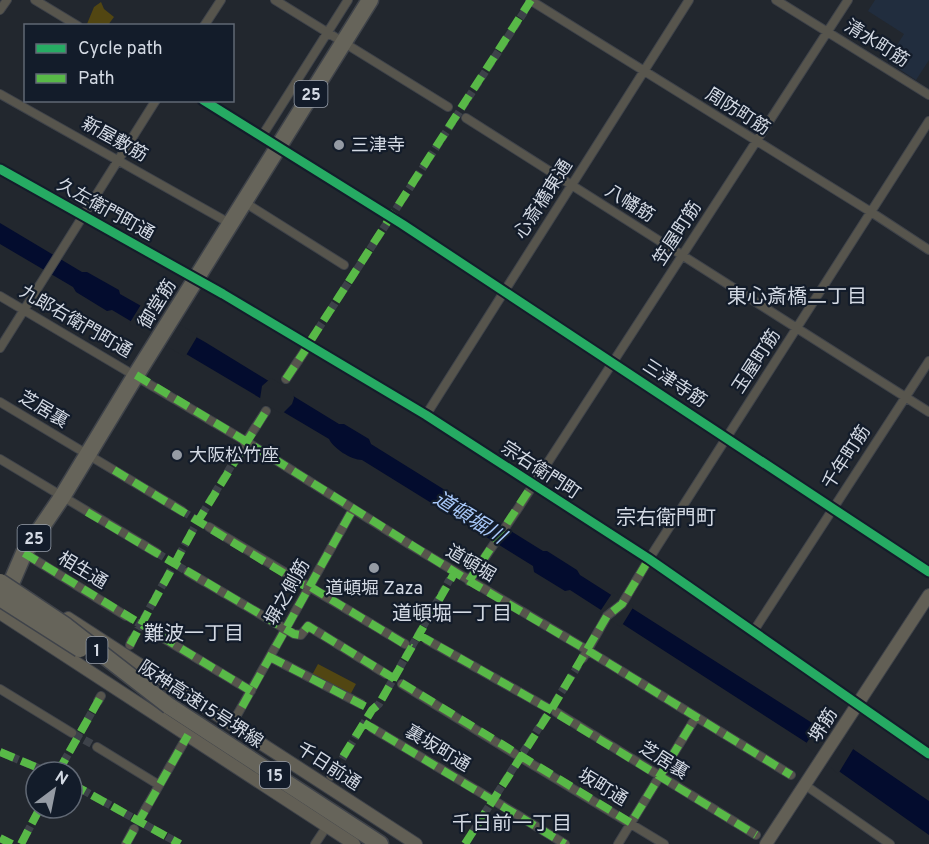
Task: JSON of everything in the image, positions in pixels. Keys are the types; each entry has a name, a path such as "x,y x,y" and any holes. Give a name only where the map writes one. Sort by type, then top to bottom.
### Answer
{"highway":[{"name":"御堂筋","path":"0,599 6,582 62,497 370,0"},
{"name":"1","path":"6,582 169,706"},
{"name":"阪神高速15号堺線","path":"0,599 380,844"}],"main road":[{"name":"千日前通","path":"6,582 232,724 416,844"},
{"name":"堺筋","path":"766,844 929,595"},
{"path":"0,613 354,844"}],"street":[{"path":"0,10 7,0"},
{"path":"35,0 75,24"},
{"path":"205,24 220,0"},
{"path":"275,0 448,107"},
{"path":"262,136 348,0"},
{"name":"心斎橋東通","path":"426,415 689,0"},
{"name":"清水町筋","path":"776,0 929,95"},
{"name":"笠屋町筋","path":"469,581 485,560 848,0"},
{"name":"周防町筋","path":"529,2 929,250"},
{"name":"新屋敷筋","path":"0,94 231,224"},
{"path":"0,348 155,102"},
{"path":"206,102 381,210"},
{"name":"八幡筋","path":"466,118 929,412"},
{"name":"玉屋町筋","path":"585,654 608,616 622,604 635,584 929,121"},
{"name":"久左衛門町通","path":"0,169 196,278"},
{"path":"244,202 344,265"},
{"name":"三津寺筋","path":"402,224 929,572"},
{"name":"宗右衛門町","path":"196,278 426,415 649,559 929,754"},
{"name":"九郎右衛門町通","path":"0,296 136,375"},
{"path":"286,379 306,349"},
{"name":"千年町筋","path":"753,632 929,361"},
{"name":"道頓堀","path":"136,375 244,445 353,509 452,576 469,581 585,654 696,717 791,775"},
{"name":"芝居裏","path":"0,402 182,511"},
{"path":"244,445 266,411"},
{"path":"0,459 157,553"},
{"name":"塀之側筋","path":"232,724 353,509"},
{"path":"208,527 405,644"},
{"name":"相生通","path":"24,553 126,616"},
{"path":"188,572 285,629 299,635 303,634 308,626 386,674"},
{"path":"158,635 251,691"},
{"path":"428,640 546,706"},
{"path":"270,657 361,705"},
{"path":"402,684 515,754"},
{"path":"0,689 72,733"},
{"name":"芝居裏","path":"556,712 756,835"},
{"path":"618,844 696,717"},
{"name":"裏坂町通","path":"372,728 488,797"},
{"path":"142,815 188,735"},
{"path":"97,747 159,785"},
{"name":"坂町通","path":"525,760 664,844"},
{"path":"805,785 890,844"},
{"path":"498,803 565,844"},
{"path":"315,844 327,826"},
{"path":"126,844 134,829"}],"shaded area":[{"path":"875,0 929,0 929,60 916,80 887,61 904,34 868,11"},
{"path":"101,2 104,9 114,17 109,24 87,24 94,7"},
{"path":"318,664 356,684 350,695 312,675"}],"water":[{"name":"道頓堀川","path":"0,223 82,272 87,272 119,290 120,294 205,342 339,424 344,424 369,439 371,444 543,551 547,551 577,570 580,575 853,749 929,801 929,835 840,772 807,743 570,590 565,591 534,572 533,566 362,460 343,453 329,439 112,310 107,311 76,292 73,287 0,244"}],"pier":[{"path":"142,303 198,335 185,357 129,324"},
{"path":"271,378 293,391 292,404 282,414 261,402 260,399 262,386"},
{"path":"613,592 634,606 621,627 599,613"},
{"path":"819,725 855,746 838,774 805,745"}],"tunnel":[{"path":"311,340 526,9"},
{"path":"132,640 198,521 242,448"},
{"path":"182,511 209,527"},
{"path":"157,553 188,572"},
{"path":"336,769 372,710 379,704 450,579"},
{"path":"126,616 158,635"},
{"path":"465,844 583,658"},
{"path":"65,760 98,701"},
{"path":"74,734 97,747"},
{"path":"0,752 24,762"},
{"path":"84,791 180,844"},
{"path":"21,844 34,820"},
{"path":"0,838 12,844"}],"marked path":[{"path":"311,340 531,0"},
{"path":"286,379 306,349"},
{"path":"136,375 469,581 791,775"},
{"path":"130,645 198,521 266,411"},
{"path":"114,470 411,648"},
{"path":"469,581 533,484"},
{"path":"242,707 353,509"},
{"path":"87,512 294,634 301,635 308,626 631,823 696,717"},
{"path":"24,553 251,691"},
{"path":"465,844 551,710 607,616 622,604 649,559"},
{"path":"331,776 372,710 379,704 455,572"},
{"path":"419,635 551,710 756,835"},
{"path":"270,657 372,710"},
{"path":"65,760 101,696"},
{"path":"364,723 565,844"},
{"path":"126,844 188,735"},
{"path":"0,752 24,762"},
{"path":"84,791 180,844"},
{"path":"21,844 34,820"},
{"path":"0,838 12,844"}],"cycle path":[{"path":"206,102 402,224 929,572"},
{"path":"0,169 223,294 426,415 649,559 929,754"}],"place":[{"name":"三津寺","path":"339,145"},
{"name":"大阪松竹座","path":"177,455"},
{"name":"道頓堀 Zaza","path":"374,568"}],"district":[{"name":"東心斎橋二丁目","path":"797,296"},
{"name":"宗右衛門町","path":"666,517"},
{"name":"道頓堀一丁目","path":"452,613"},
{"name":"難波一丁目","path":"194,633"},
{"name":"千日前一丁目","path":"512,823"}]}
